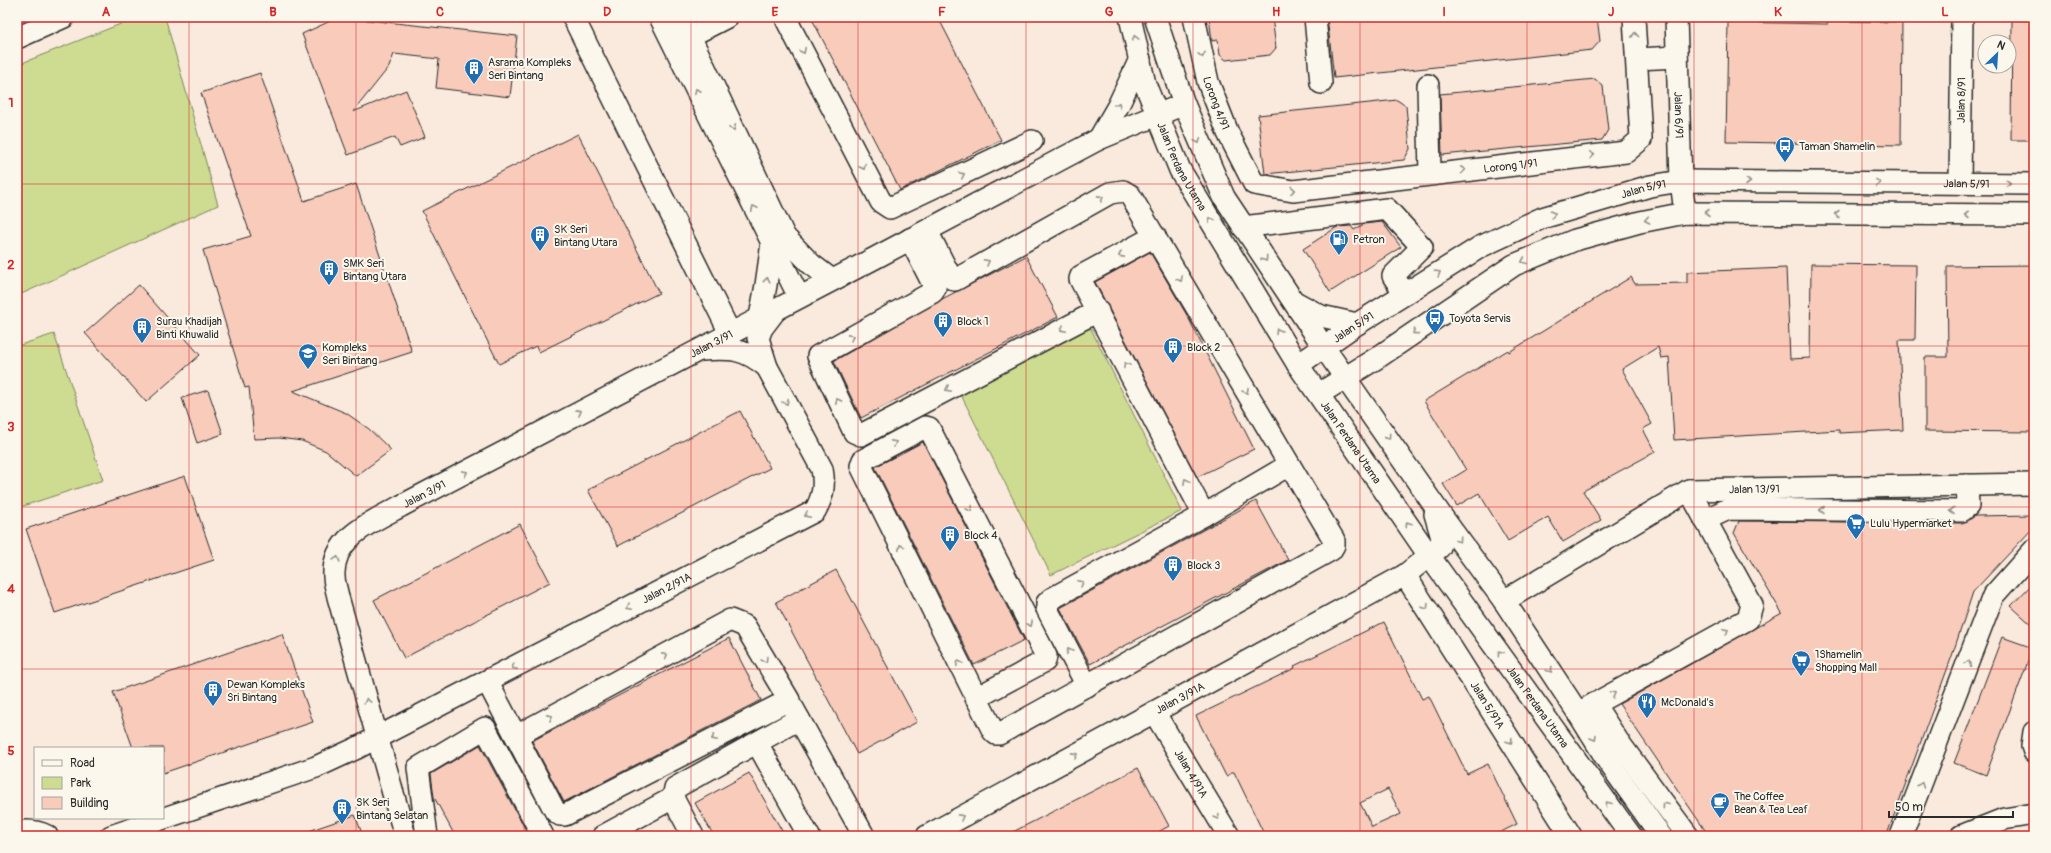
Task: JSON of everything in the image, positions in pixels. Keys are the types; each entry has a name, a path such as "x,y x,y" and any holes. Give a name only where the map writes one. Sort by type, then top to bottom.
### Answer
{"street":[{"path":"17,38 64,17"},
{"path":"573,17 730,332"},
{"path":"660,17 778,239 805,294"},
{"path":"681,17 778,239 832,280"},
{"path":"690,36 727,17"},
{"path":"790,17 787,21 881,202 890,208 1032,141"},
{"name":"Jalan Perdana Utama","path":"1130,17 1145,84 1180,170 1298,365 1430,556 1631,836"},
{"name":"Jalan Perdana Utama","path":"1155,17 1184,104 1224,197 1323,346 1346,377"},
{"name":"Lorong 4/91","path":"1194,17 1208,82 1228,133 1254,184"},
{"path":"1315,17 1321,83"},
{"name":"Lorong 1/91","path":"1254,184 1293,191 1626,152 1641,139 1634,17"},
{"name":"Jalan 6/91","path":"1676,17 1681,181 1685,213"},
{"name":"Jalan 8/91","path":"1960,183 1962,17"},
{"path":"1636,59 1677,57"},
{"path":"1099,138 1118,106 1140,59"},
{"path":"1428,85 1430,174"},
{"name":"Jalan 3/91","path":"406,836 377,738 334,576 336,558 346,540 362,528 401,506 697,351 730,332 918,235 1099,138 1184,104"},
{"path":"1650,186 1666,176 1680,148 1697,169 1726,181"},
{"name":"Jalan 5/91","path":"1298,365 1323,346 1480,247 1542,218 1650,186 1681,181 2034,184"},
{"path":"918,235 953,280 1110,193 1123,191 1130,195 1334,540 1334,545 1331,550 999,734 993,731 976,698 860,462 924,427 929,428 1046,656 1045,661 976,698"},
{"path":"1243,227 1387,209 1422,247 1393,276 1405,294"},
{"path":"1319,394 1380,356 1514,265 1575,240 1640,222 1685,213 2034,216"},
{"path":"918,235 935,288 934,292 818,356 854,432 857,435 860,435 1098,311"},
{"path":"1155,236 1080,277 1204,515"},
{"path":"760,317 766,285 778,239"},
{"path":"1293,301 1321,316 1357,324"},
{"name":"Jalan 2/91A","path":"164,818 316,767 377,738 815,511 822,500 824,483 822,469 767,367 758,338 762,328 778,307"},
{"name":"Jalan 2/91A","path":"697,351 738,349 753,356 767,367"},
{"path":"1367,407 1370,373 1380,356"},
{"path":"1346,377 1504,601 1586,709 1618,741 1688,836"},
{"path":"1087,686 1047,609 1047,603 1051,599 1204,515 1290,465"},
{"name":"Jalan 13/91","path":"1504,601 1689,490 2034,484"},
{"path":"1705,520 1728,509 1962,511 1968,506 1967,485"},
{"path":"1586,709 1748,619 1752,605 1689,490"},
{"name":"Jalan 3/91A","path":"927,836 1405,575 1440,547 1442,538 1429,496"},
{"path":"1900,835 1993,596 2034,550"},
{"name":"Jalan 5/91A","path":"1405,575 1571,836"},
{"path":"516,736 730,620 745,626 789,700 864,836"},
{"path":"487,681 555,811 560,815 565,815 789,700"},
{"path":"1586,709 1609,763 1661,836"},
{"name":"Jalan 4/91A","path":"1154,712 1229,836"},
{"path":"693,836 673,798 675,788 799,720"},
{"path":"428,836 418,768 485,728 543,836"},
{"path":"2034,732 2032,746 2034,752"},
{"path":"757,743 809,836"},
{"path":"604,836 673,798"},
{"path":"1969,834 2004,819 2034,814"},
{"name":"Jalan 2/91A","path":"111,836 162,819"},
{"path":"17,832 28,830 39,832 47,836"}],"green space":[{"path":"138,17 165,17 218,205 17,296 17,65"},
{"path":"1090,327 1182,511 1051,575 959,391"},
{"path":"54,334 103,480 17,508 17,346"}],"building":[{"name":"Asrama Kompleks Seri Bintang","path":"339,17 517,36 510,97 436,88 439,59 394,54 389,67 353,112 406,90 425,137 400,147 395,137 348,155 302,34"},
{"path":"811,17 938,17 1001,140 900,190"},
{"path":"1209,17 1272,17 1276,48 1270,55 1226,60 1220,55 1218,40 1212,41"},
{"path":"1327,17 1597,17 1600,41 1592,50 1334,78"},
{"path":"2012,20 2034,20 2034,140 2011,140 2012,74 2017,74 2017,34 2012,34"},
{"path":"1828,21 1902,22 1901,145 1726,142 1728,22 1828,24"},
{"path":"260,73 304,201 356,184 412,352 293,391 346,413 369,429 391,450 356,476 326,451 302,441 279,438 254,439 249,387 245,388 203,250 251,236 201,93"},
{"path":"1595,79 1603,86 1608,130 1602,140 1442,155 1440,94"},
{"path":"1397,100 1406,106 1410,149 1404,160 1265,174 1258,115"},
{"name":"SK Seri Bintang Utara","path":"578,134 659,293 539,352 536,346 499,364 422,211"},
{"name":"Petron","path":"1382,222 1401,247 1330,292 1303,249 1337,227 1351,226 1354,230 1364,224"},
{"name":"Block 2","path":"1150,252 1188,317 1254,449 1197,477 1095,282"},
{"name":"Block 1","path":"1026,256 1058,317 861,418 834,361 942,299"},
{"path":"1811,264 1916,265 1915,340 1899,340 1903,430 1839,433 1839,430 1674,440 1669,357 1661,358 1658,347 1622,369 1652,424 1643,429 1655,452 1583,491 1601,520 1563,542 1548,517 1508,541 1479,493 1457,506 1443,484 1466,470 1424,401 1508,350 1509,352 1631,277 1635,284 1687,283 1687,272 1786,268 1790,359 1810,358"},
{"path":"2034,265 2034,432 1925,431 1925,357 1948,357 1947,266"},
{"name":"Surau Khadijah Binti Khuwalid","path":"139,285 200,355 146,402 85,333"},
{"path":"208,390 223,434 197,443 182,398"},
{"path":"740,411 770,468 618,546 588,490"},
{"name":"Block 4","path":"923,442 1024,640 974,665 875,467"},
{"path":"185,476 214,560 55,613 26,529"},
{"name":"Block 3","path":"1256,501 1288,560 1090,664 1060,608"},
{"name":"1Shamelin Shopping Mall","path":"2033,515 2033,528 1973,592 1952,656 1888,832 1879,836 1709,836 1619,704 1782,613 1734,533 1739,521 1962,523 1975,516"},
{"path":"520,524 550,582 404,658 374,600"},
{"path":"836,570 917,722 857,754 776,602"},
{"path":"2034,582 2034,627 2011,606"},
{"path":"1384,622 1422,699 1429,696 1467,774 1488,764 1517,824 1493,836 1265,836 1234,772 1226,776 1196,716 1295,668 1294,666","holes":["1388,789 1401,814 1372,827 1360,803"]},
{"name":"Dewan Kompleks Sri Bintang","path":"282,634 313,722 164,773 164,747 133,747 113,692"},
{"path":"2002,637 2033,648 1986,775 1954,763"},
{"path":"729,638 761,700 564,802 532,741"},
{"path":"480,745 529,836 455,836 434,797 431,774"},
{"path":"1138,768 1169,826 1151,836 1005,836"},
{"path":"749,773 785,836 714,836 695,803"},
{"name":"SK Seri Bintang Selatan","path":"355,815 363,836 300,836 300,834"}],"place":[{"name":"Asrama Kompleks Seri Bintang","path":"474,85"},
{"name":"Taman Shamelin","path":"1785,163"},
{"name":"SK Seri Bintang Utara","path":"540,252"},
{"name":"Petron","path":"1339,256"},
{"name":"SMK Seri Bintang Utara","path":"329,286"},
{"name":"Toyota Servis","path":"1435,335"},
{"name":"Block 1","path":"943,338"},
{"name":"Surau Khadijah Binti Khuwalid","path":"142,344"},
{"name":"Block 2","path":"1173,364"},
{"name":"Kompleks Seri Bintang","path":"308,370"},
{"name":"Lulu Hypermarket","path":"1856,540"},
{"name":"Block 4","path":"950,552"},
{"name":"Block 3","path":"1173,582"},
{"name":"1Shamelin Shopping Mall","path":"1801,677"},
{"name":"Dewan Kompleks Sri Bintang","path":"213,707"},
{"name":"McDonald's","path":"1647,719"},
{"name":"The Coffee Bean & Tea Leaf","path":"1720,819"},
{"name":"SK Seri Bintang Selatan","path":"342,825"}]}
